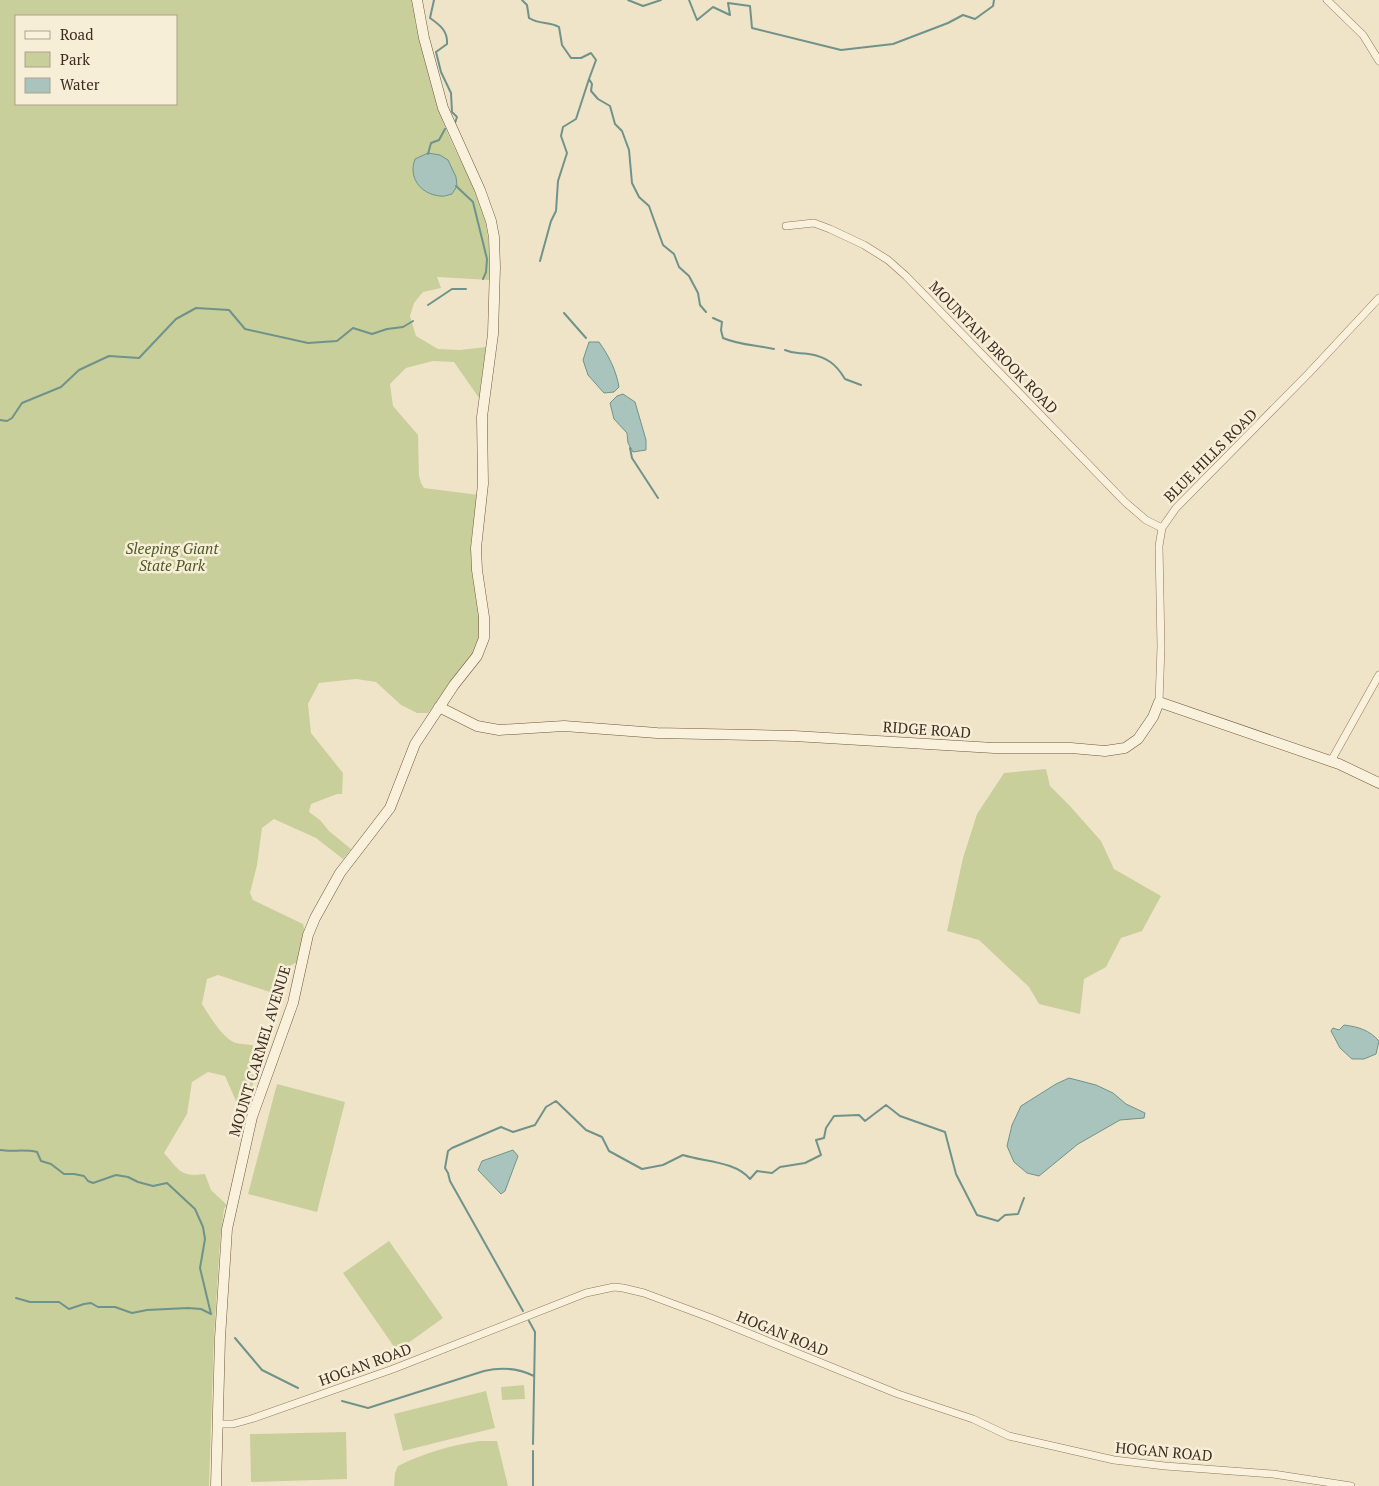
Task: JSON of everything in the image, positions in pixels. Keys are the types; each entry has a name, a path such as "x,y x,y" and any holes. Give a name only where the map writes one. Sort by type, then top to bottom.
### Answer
{"main road":[{"name":"MOUNT CARMEL AVENUE","path":"216,1486 224,1257 230,1212 252,1117 293,1003 308,935 315,918 340,873 390,808 410,755 439,707 477,656 484,638 484,617 477,570 476,548 483,484 482,417 493,334 495,251 486,207 442,108 424,38 417,0"},
{"name":"RIDGE ROAD","path":"439,707 477,726 498,730 564,726 657,733 803,737 994,748 1105,750 1125,748 1138,739 1153,717 1159,702"},
{"path":"1159,702 1331,761 1379,783"}],"street":[{"path":"1327,0 1363,35 1379,61"},
{"name":"MOUNTAIN BROOK ROAD","path":"786,226 814,223 864,245 892,264 1125,502 1146,520 1162,528"},
{"name":"BLUE HILLS ROAD","path":"1159,702 1161,647 1158,563 1162,528 1176,508 1309,373 1379,298"},
{"path":"1331,761 1379,675"},
{"name":"HOGAN ROAD","path":"217,1424 233,1424 376,1376 586,1293 614,1287 644,1293 711,1318 898,1394 973,1419 1009,1436 1114,1460 1165,1466 1273,1474 1352,1486"}],"green space":[{"name":"Sleeping Giant State Park","path":"0,0 412,0 414,12 416,12 415,21 431,86 448,135 482,208 489,244 490,280 437,277 441,288 423,292 414,303 410,316 416,336 438,349 460,350 486,347 479,398 454,362 433,361 406,368 390,384 393,406 418,435 419,476 424,488 479,495 471,549 479,602 479,641 474,653 428,713 417,713 401,705 376,682 356,679 319,683 308,704 311,733 343,773 342,794 337,794 311,804 309,812 351,849 343,859 316,838 274,819 262,828 257,865 250,893 253,900 303,924 305,932 298,962 291,965 282,996 218,975 207,979 202,1004 217,1026 231,1041 253,1045 263,1051 243,1117 225,1076 208,1072 192,1082 187,1114 164,1153 181,1171 190,1175 205,1174 211,1190 227,1205 224,1209 220,1242 214,1337 209,1486 0,1486"},
{"path":"1046,769 1050,786 1101,841 1114,869 1161,896 1142,931 1121,938 1106,967 1084,979 1080,1014 1039,1004 1029,987 979,940 947,931 963,858 977,814 1004,773"},
{"path":"277,1084 345,1102 317,1212 248,1194"},
{"path":"389,1241 443,1318 397,1351 343,1273"},
{"path":"524,1385 525,1399 502,1400 501,1387"},
{"path":"486,1391 495,1428 403,1451 394,1414"},
{"path":"346,1432 347,1479 251,1482 250,1434"},
{"path":"480,1441 497,1441 508,1486 394,1486 395,1473 398,1466 438,1450"}],"water":[{"path":"428,153 440,155 448,160 456,177 457,186 452,194 443,196 433,195 421,188 417,183 413,172 415,159"},
{"path":"589,342 599,342 609,358 619,387 614,392 604,393 588,375 583,360"},
{"path":"623,394 635,402 646,440 646,450 633,452 628,443 627,433 614,419 610,403 617,396"},
{"path":"1344,1025 1363,1030 1375,1037 1379,1041 1376,1054 1364,1059 1352,1059 1340,1048 1331,1031 1333,1028 1339,1030"},
{"path":"1069,1078 1096,1085 1113,1093 1126,1104 1145,1113 1144,1118 1120,1120 1078,1144 1039,1176 1027,1173 1014,1162 1007,1146 1012,1125 1021,1106"},
{"path":"513,1150 518,1156 505,1191 501,1194 478,1170 482,1161"}],"waterway":[{"path":"434,0 430,18 445,32 447,39 447,44 436,52 441,72 451,93 452,112 457,117 455,123"},
{"path":"522,0 527,5 529,18 537,22 559,27 562,45 571,58 581,58 591,53 596,60 589,79 592,84 591,91 598,99 610,106 615,124 622,131 629,150 632,183 639,197 649,206 663,245 674,254 679,267 689,276 698,293 700,305 706,312"},
{"path":"628,0 643,6 661,0"},
{"path":"689,0 697,20 713,7 730,15 728,3 750,6 752,28 841,50 893,44 948,23 963,15 975,19 993,6 994,0"},
{"path":"540,261 551,221 556,211 558,181 567,153 561,136 563,127 576,119 589,79"},
{"path":"428,154 431,143 439,140 445,129"},
{"path":"456,186 473,202 487,259 486,272 483,279"},
{"path":"428,305 452,289 466,289"},
{"path":"0,420 7,421 12,418 22,403 61,387 79,370 109,356 139,358 176,319 196,308 229,310 245,329 308,343 337,341 353,328 372,334 387,329 403,327 413,321"},
{"path":"564,313 586,338"},
{"path":"713,318 722,322 723,338 741,344 774,349"},
{"path":"785,350 806,353 826,359 838,369 845,379 861,385"},
{"path":"630,448 632,458 658,498"},
{"path":"523,1311 450,1181 445,1168 448,1151 452,1148 501,1127 513,1132 535,1125 546,1107 556,1101 586,1130 602,1137 609,1151 642,1169 663,1165 683,1155 728,1165 744,1173 750,1179 757,1171 772,1173 780,1167 805,1163 821,1155 816,1140 824,1138 826,1128 834,1116 859,1115 865,1121 886,1105 900,1116 945,1132 956,1174 977,1215 998,1221 1005,1215 1018,1214 1024,1198"},
{"path":"0,1150 37,1152 41,1161 51,1164 64,1174 84,1176 93,1183 116,1175 128,1177 153,1186 167,1183 195,1209 203,1227 205,1239 200,1268 211,1314"},
{"path":"16,1298 30,1302 59,1302 69,1309 91,1303 98,1307 115,1307 132,1313 147,1310 188,1308 201,1309 211,1314"},
{"path":"529,1321 535,1332 533,1444"},
{"path":"235,1338 262,1370 298,1388"},
{"path":"342,1401 368,1408 490,1370 516,1370 534,1376"},
{"path":"533,1451 533,1486"}]}
